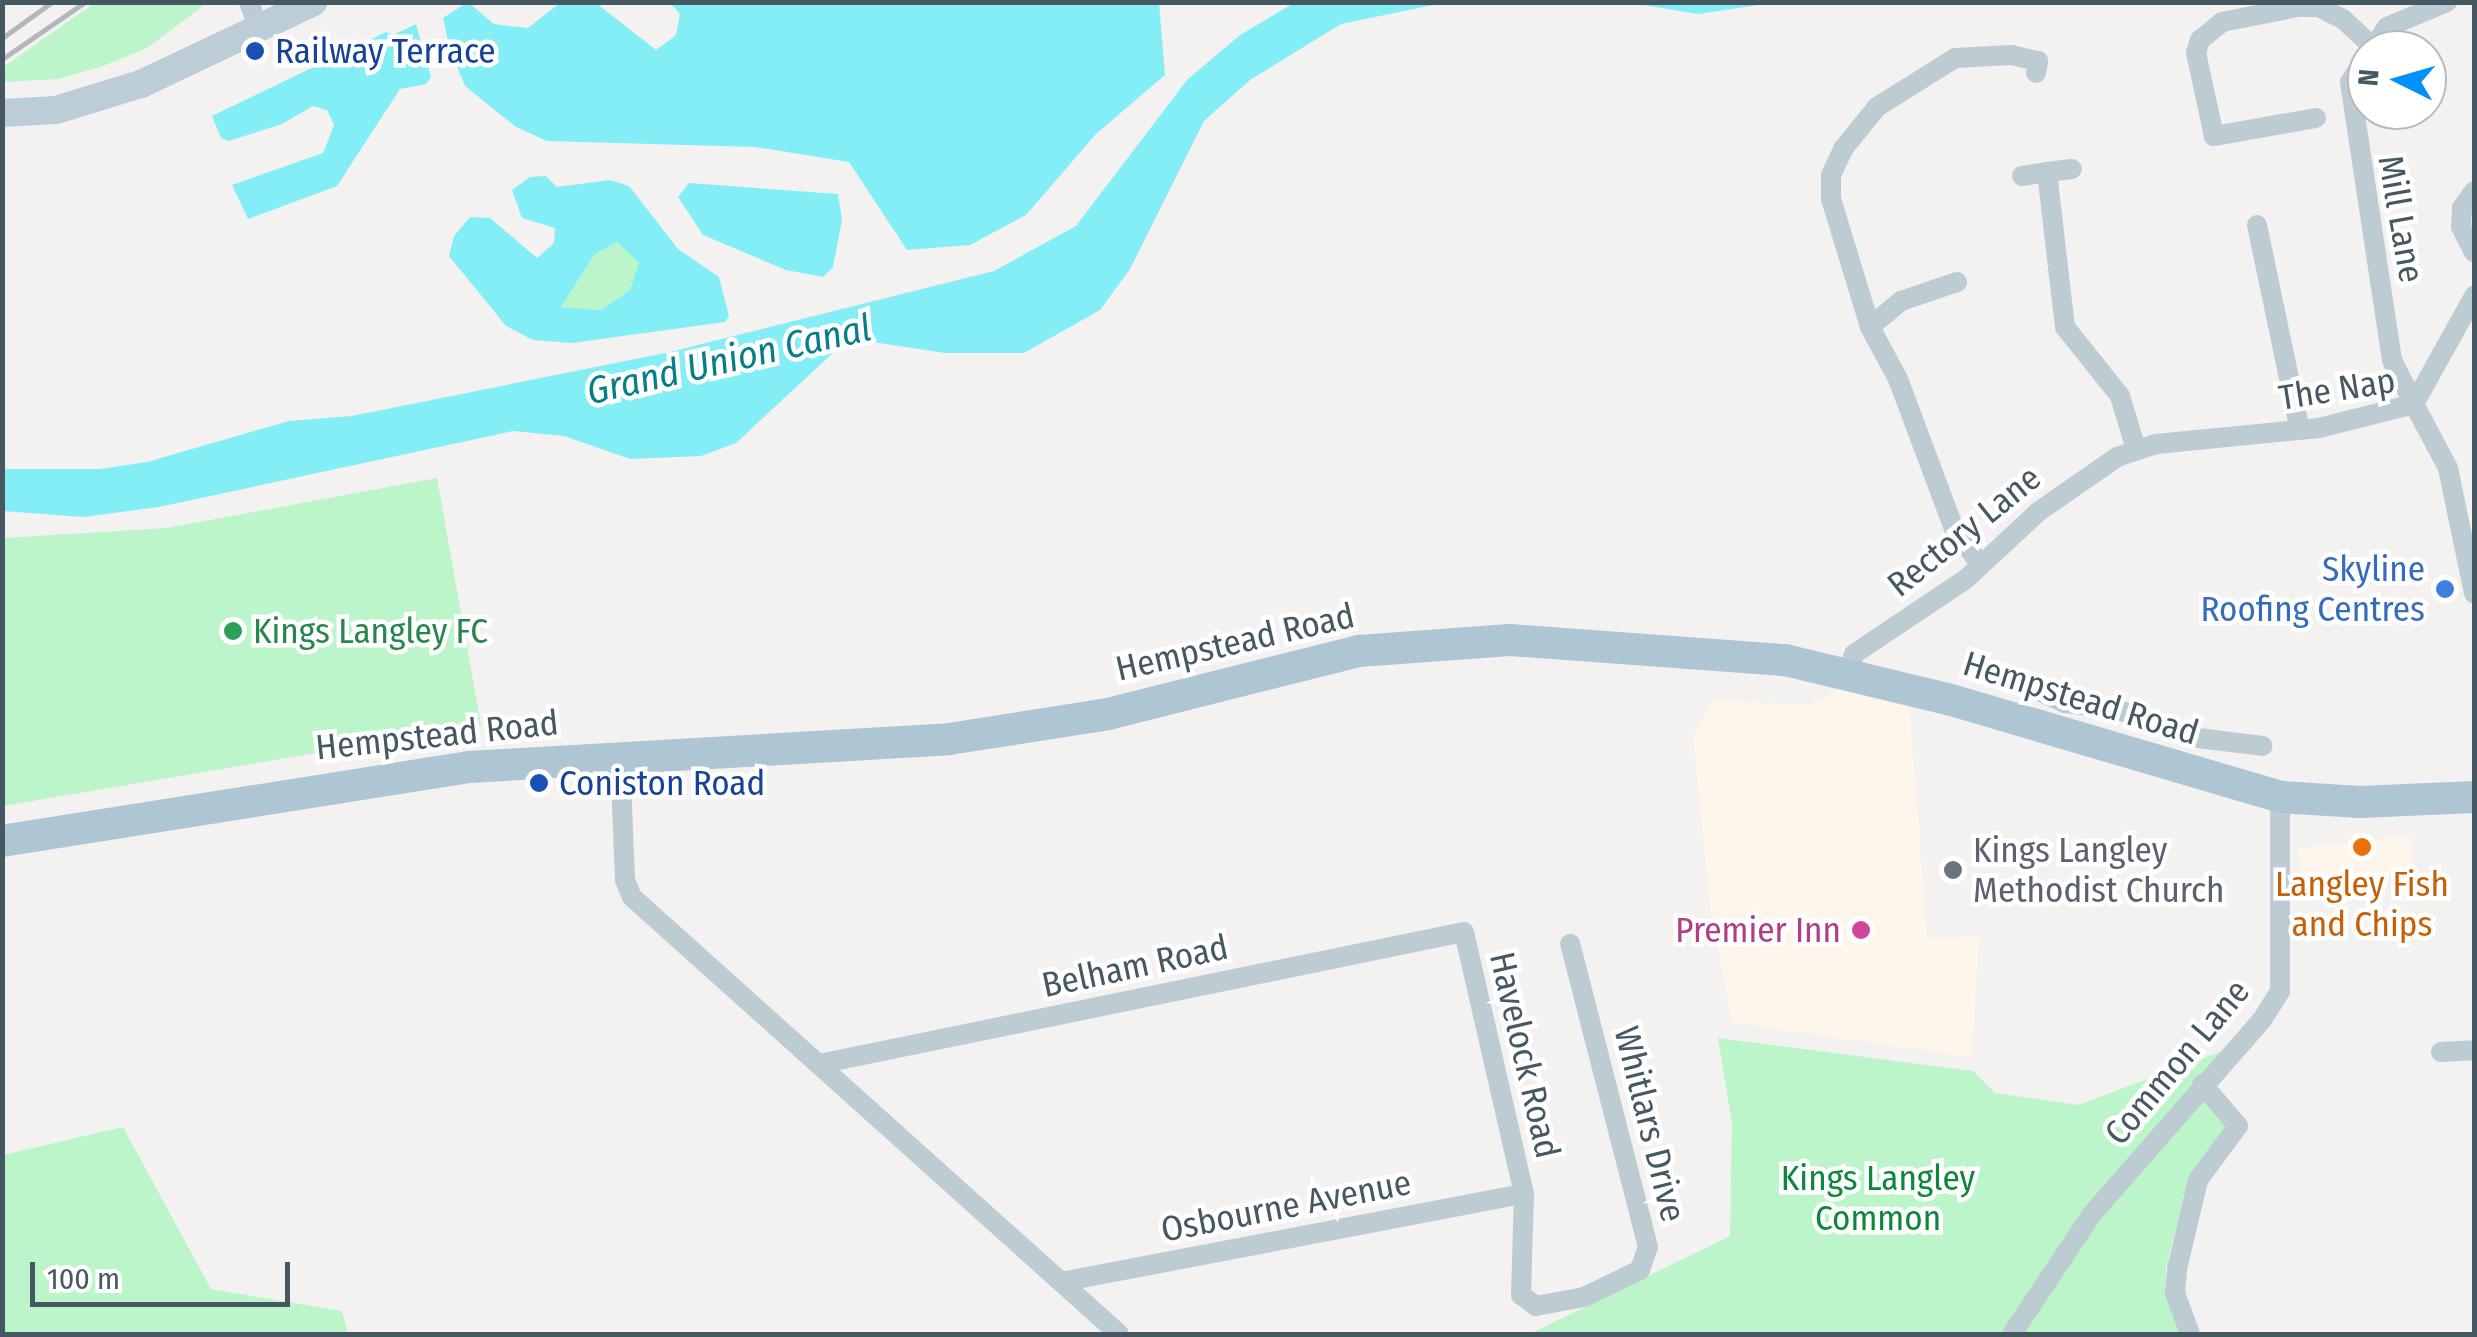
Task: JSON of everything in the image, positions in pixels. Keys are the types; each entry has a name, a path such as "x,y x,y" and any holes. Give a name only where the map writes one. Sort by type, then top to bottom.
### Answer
{"main road":[{"name":"Hempstead Road","path":"2,841 376,779 620,756 949,738 1108,714 1359,651 1510,640 1785,660 1948,699 2118,752 2280,796 2360,802 2474,797"}],"street":[{"path":"249,2 259,30"},
{"path":"2,114 56,110 141,84 314,2"},
{"path":"2388,30 2410,12 2446,2"},
{"path":"2316,118 2207,137 2196,53 2210,28 2319,7 2351,30"},
{"path":"1981,566 1960,540 1898,379 1870,327 1831,198 1831,175 1843,150 1877,107 1942,64 1983,53 2038,61"},
{"name":"Mill Lane","path":"2353,130 2392,360 2414,404"},
{"path":"2022,176 2072,168"},
{"path":"2047,172 2065,327 2120,396 2136,449"},
{"path":"2474,191 2462,208 2462,227 2474,252"},
{"path":"2257,225 2300,430"},
{"path":"1870,327 1901,301 1956,282"},
{"path":"2414,404 2474,296"},
{"name":"The Nap","path":"2136,449 2300,430 2414,404 2448,468 2470,553 2474,593"},
{"name":"Rectory Lane","path":"1847,676 1854,654 1981,566 2084,477 2136,449"},
{"path":"2014,680 2044,696 2129,714 2198,738 2263,746"},
{"path":"2118,752 2129,714"},
{"path":"620,756 625,880 632,897 1119,1334"},
{"name":"Common Lane","path":"2012,1334 2092,1214 2262,1020 2280,991 2280,796"},
{"name":"Belham Road","path":"819,1064 1464,932"},
{"name":"Havelock Road","path":"1464,932 1524,1194"},
{"name":"Whitlars Drive","path":"1524,1194 1521,1295 1536,1306 1584,1297 1640,1270 1648,1247 1570,944"},
{"path":"2441,1052 2474,1050"},
{"path":"2190,1334 2175,1293 2177,1269 2198,1180 2238,1126 2202,1084"},
{"name":"Osbourne Avenue","path":"1061,1282 1524,1194"}],"shaded area":[{"path":"1846,686 1909,700 1927,938 1979,937 1972,1057 1732,1023 1710,905 1693,736 1713,700 1809,705"},
{"path":"2410,836 2414,870 2301,883 2298,848"}],"green space":[{"path":"96,2 207,3 147,48 103,66 59,79 3,82 3,67"},
{"path":"617,242 640,263 630,290 601,310 561,307 595,254"},
{"name":"Kings Langley FC","path":"437,478 481,725 3,806 3,538 167,528"},
{"name":"Kings Langley Common","path":"1718,1038 1973,1071 1995,1093 2078,1105 2235,1046 2198,1083 2232,1125 2189,1177 2166,1268 2166,1295 2183,1334 1530,1334 1730,1236 1732,1124"},
{"path":"123,1127 211,1289 342,1311 348,1334 3,1334 3,1155"}],"water":[{"path":"468,2 494,24 528,28 560,3 596,3 656,50 676,35 680,14 670,3 1159,3 1165,75 1096,134 1026,215 970,245 907,250 849,162 755,147 547,141 516,127 465,86 450,50 443,18"},
{"name":"Grand Union Canal","path":"1294,3 1443,3 1341,24 1250,80 1204,121 1130,269 1100,310 1024,353 945,353 866,341 835,351 736,443 701,456 630,459 564,436 513,431 159,507 83,517 3,511 3,469 100,469 147,462 289,421 352,416 670,352 994,271 1076,226 1187,80 1240,35"},
{"path":"1631,3 1772,3 1698,14"},
{"path":"416,24 431,77 426,84 400,89 337,186 248,219 232,185 323,153 334,125 327,110 313,106 282,124 229,141 221,138 212,116 386,32 393,35"},
{"path":"546,176 557,187 610,180 629,186 678,249 719,277 729,316 725,322 572,343 533,340 506,326 449,256 454,236 470,217 490,218 537,258 554,243 555,228 522,218 512,190 530,177","holes":["617,242 639,263 630,290 601,310 561,307 595,254"]},
{"path":"689,183 838,194 842,220 833,267 823,277 786,270 703,235 678,197"}],"railway":[{"path":"2,38 52,2"},
{"path":"2,59 85,2"}],"place":[{"name":"Railway Terrace","path":"255,51"},
{"name":"Skyline Roofing Centres","path":"2445,589"},
{"name":"Kings Langley FC","path":"233,631"},
{"name":"Coniston Road","path":"539,783"},
{"name":"Langley Fish and Chips","path":"2362,847"},
{"name":"Kings Langley Methodist Church","path":"1953,870"},
{"name":"Premier Inn","path":"1861,930"}]}
